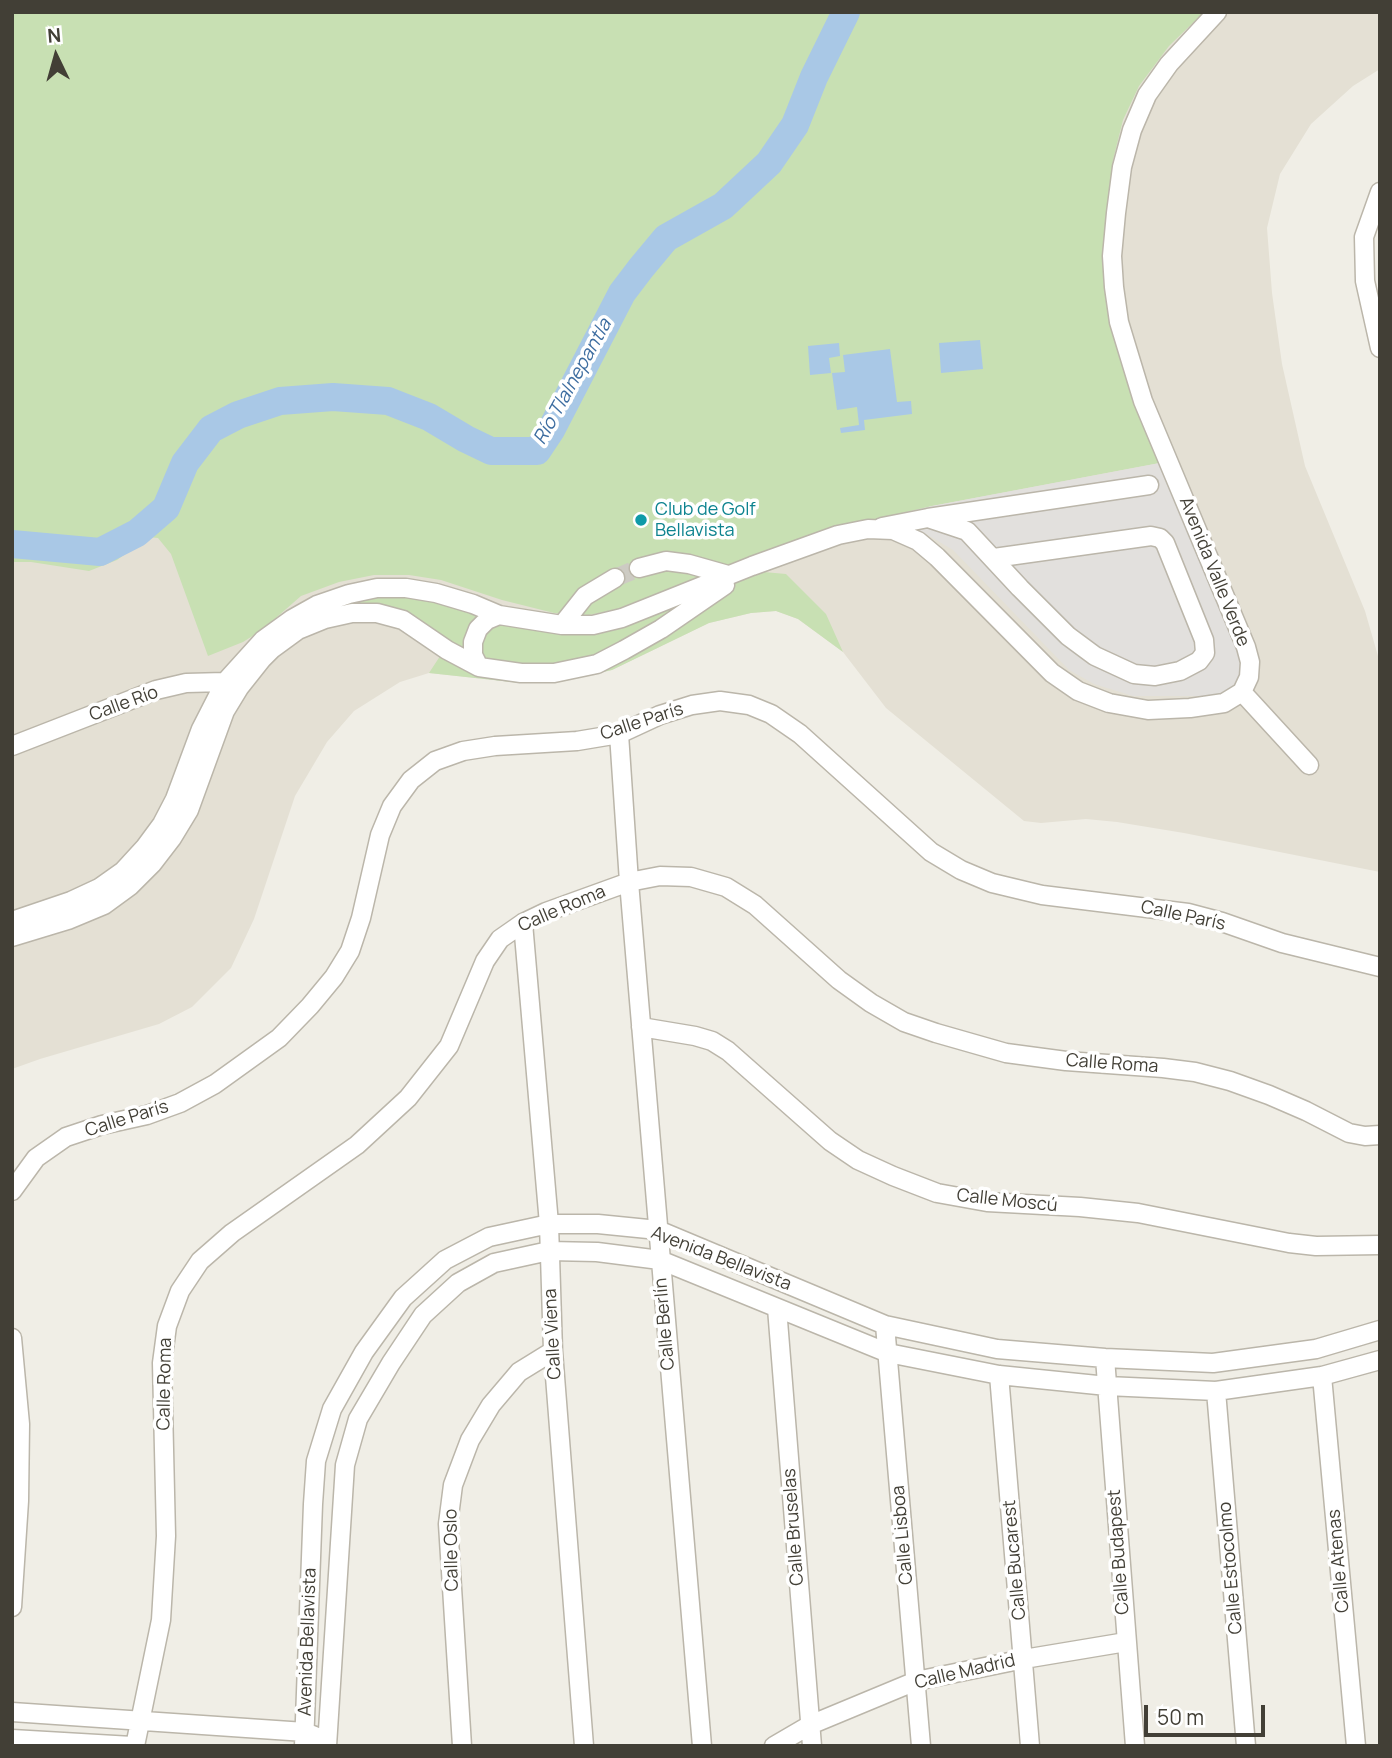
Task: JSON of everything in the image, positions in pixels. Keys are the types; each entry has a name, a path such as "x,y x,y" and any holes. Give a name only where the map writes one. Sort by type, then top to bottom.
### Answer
{"street":[{"name":"Avenida Valle Verde","path":"1217,12 1169,64 1147,95 1132,130 1122,167 1112,256 1119,322 1143,401 1246,647 1250,662 1249,677 1242,692"},
{"path":"1380,192 1364,237 1365,281 1380,348"},
{"path":"12,921 71,901 99,888 123,872 162,824 175,799 201,730 263,640 317,605 377,588 406,588 436,593 499,615 562,625 593,625 622,618 838,535 928,518 1149,485"},
{"path":"928,518 967,531 1068,636 1095,656 1134,674 1155,676 1180,671 1199,661 1205,653 1205,640 1165,543 1160,538 1151,536 994,558"},
{"path":"868,529 892,530 918,541 1052,673 1078,691 1109,703 1148,709 1190,708 1224,703 1242,692 1309,765"},
{"path":"639,568 666,561 729,575"},
{"path":"12,937 68,920 104,905 130,886 152,864 189,810 232,685 298,630 325,619 352,613 377,613 403,620 447,650 479,667 521,673 554,673 597,664 661,629 752,566"},
{"path":"562,625 585,596 615,578"},
{"path":"479,667 473,654 473,642 478,629 487,620 499,615"},
{"name":"Calle Río","path":"12,746 156,690 186,683 232,685"},
{"name":"Calle París","path":"12,1191 36,1158 66,1137 102,1125 147,1115 180,1102 215,1084 279,1038 334,977 349,951 361,918 380,835 392,806 411,780 435,761 474,749 577,741 619,734 660,715 692,705 720,701 749,705 771,714 800,734 931,852 961,870 992,883 1042,895 1188,913 1282,943 1380,967"},
{"name":"Calle Berlín","path":"619,734 660,1260 702,1746"},
{"name":"Calle Roma","path":"134,1746 161,1620 166,1536 162,1363 167,1326 180,1291 200,1261 232,1233 357,1145 408,1098 449,1046 485,961 500,939 523,923 629,882 660,876 691,877 726,887 755,905 839,980 871,1003 904,1022 936,1034 1006,1054 1195,1072 1269,1095 1349,1133 1380,1135"},
{"name":"Calle Viena","path":"523,923 549,1224 553,1351 584,1746"},
{"name":"Calle Moscú","path":"641,1027 712,1041 728,1051 830,1141 858,1160 937,1193 987,1202 1138,1213 1289,1243 1316,1246 1380,1245"},
{"name":"Avenida Bellavista","path":"304,1739 316,1461 332,1409 364,1352 403,1297 445,1260 489,1237 549,1224 598,1224 658,1230 885,1325 997,1349 1213,1363 1316,1349 1380,1330"},
{"name":"Avenida Bellavista","path":"12,1712 140,1720 329,1744 345,1465 358,1419 423,1315 458,1283 494,1264 549,1251 597,1252 660,1260 888,1353 999,1375 1107,1386 1216,1391 1322,1376 1380,1360"},
{"name":"Calle Bruselas","path":"777,1308 811,1746"},
{"name":"Calle Lisboa","path":"885,1325 921,1746"},
{"path":"12,1338 19,1424 19,1501 12,1607"},
{"name":"Calle Oslo","path":"462,1746 448,1524 453,1485 470,1440 491,1405 519,1372 553,1351"},
{"name":"Calle Budapest","path":"1105,1358 1135,1746"},
{"name":"Calle Bucarest","path":"999,1375 1030,1746"},
{"name":"Calle Atenas","path":"1322,1376 1356,1746"},
{"name":"Calle Estocolmo","path":"1216,1391 1246,1746"},
{"name":"Calle Madrid","path":"774,1746 810,1725 916,1681 1024,1659 1126,1643"},
{"path":"12,1739 134,1746"}],"shaded area":[{"name":"Club de Golf Bellavista","path":"12,12 1380,12 1380,69 1353,86 1311,124 1280,174 1267,228 1272,293 1282,364 1305,466 1365,611 1380,663 1380,872 1117,822 1086,819 1041,823 1024,821 886,708 843,652 798,619 776,611 751,613 709,623 612,670 564,681 521,683 429,673 400,682 354,711 327,742 295,796 254,919 231,968 192,1007 159,1024 12,1069"},
{"path":"1165,462 1244,656 1244,675 1230,694 1133,696 1094,684 1069,670 953,550 926,534 868,521 932,506"}],"green space":[{"name":"Club de Golf Bellavista","path":"12,12 1204,12 1169,46 1139,86 1123,120 1113,160 1107,207 1107,252 1165,462 932,506 750,559 617,609 589,615 554,613 441,580 409,575 374,575 339,582 301,596 262,630 243,642 208,656 171,554 158,538 148,537 117,560 89,571 31,562 12,562","holes":["637,274 570,396 622,293"]},
{"path":"753,571 786,574 826,614 843,652 798,619 776,611 751,613 709,623 612,670 564,681 521,683 429,673 448,644 412,619 309,611 407,590 490,614 482,637 502,618 562,629"}],"water":[{"path":"980,340 983,369 941,373 939,343"},
{"path":"839,343 840,356 829,358 831,373 810,375 808,346"},
{"path":"890,349 897,402 911,401 912,414 864,420 865,430 841,433 840,428 859,425 857,407 837,410 832,373 845,372 843,355"}],"waterway":[{"name":"Río Tlalnepantla","path":"12,544 100,552 137,533 166,508 185,463 211,429 238,415 280,401 333,397 388,401 429,417 491,451 537,451 551,430 622,293 641,268 666,238 723,206 769,163 795,125 814,77 846,12"}],"tunnel":[{"path":"615,578 639,568"}],"place":[{"name":"Club de Golf Bellavista","path":"641,520"}]}
